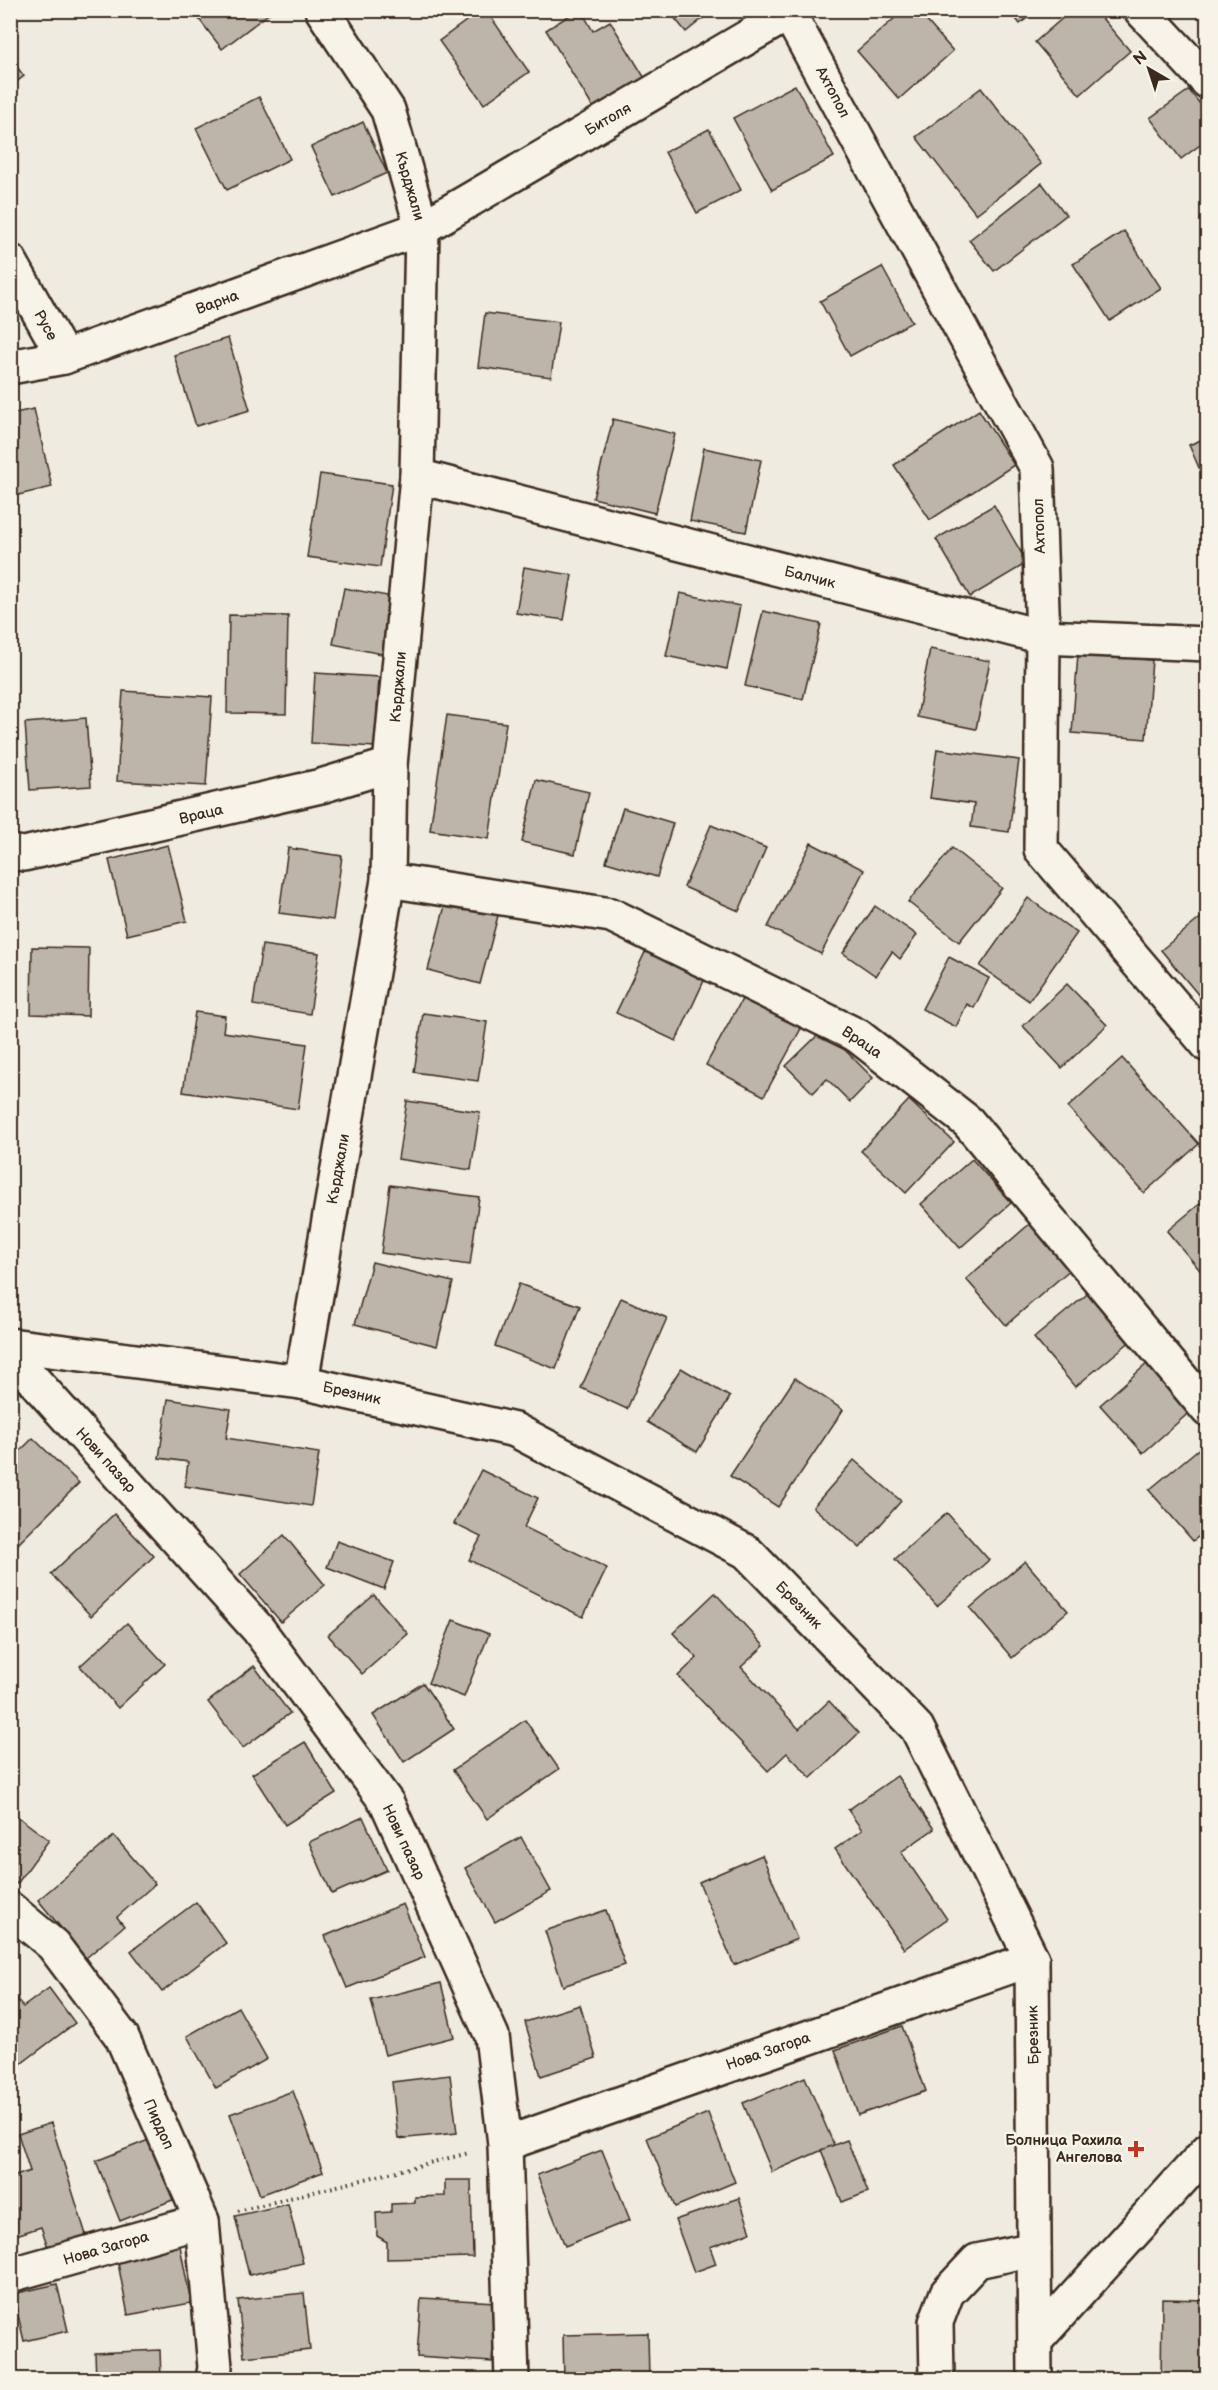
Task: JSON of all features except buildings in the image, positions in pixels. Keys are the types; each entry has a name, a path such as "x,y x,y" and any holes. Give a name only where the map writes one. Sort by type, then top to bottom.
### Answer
{"street":[{"name":"Кърджали","path":"301,1382 388,880 390,765 417,476 422,228 388,110 322,10"},
{"path":"1141,10 1208,82"},
{"name":"Битоля","path":"422,228 790,12"},
{"name":"Ахтопол","path":"790,12 1037,468 1042,637 1041,849 1208,1045"},
{"name":"Варна","path":"10,367 64,357 422,228"},
{"name":"Русе","path":"10,261 64,357"},
{"name":"Балчик","path":"417,476 1042,637 1208,644"},
{"name":"Враца","path":"10,852 24,854 298,792 390,765"},
{"name":"Враца","path":"388,880 611,915 858,1036 968,1122 1208,1410"},
{"name":"Брезник","path":"10,1345 301,1382 515,1430 747,1552 917,1728 1032,1959 1035,2379"},
{"name":"Нови пазар","path":"10,1354 258,1629 387,1803 492,2036 505,2144 512,2379"},
{"name":"Пирдоп","path":"10,1909 53,1945 122,2037 202,2221 215,2367 213,2379"},
{"name":"Нова Загора","path":"505,2144 1032,1959"},
{"path":"1035,2341 1208,2150"},
{"name":"Нова Загора","path":"10,2275 202,2221"},
{"path":"937,2379 936,2322 947,2293 977,2261 1034,2249"}],"path":[{"path":"202,2221 505,2144"}],"place":[{"name":"Болница Рахила Ангелова","path":"1136,2149"}]}
